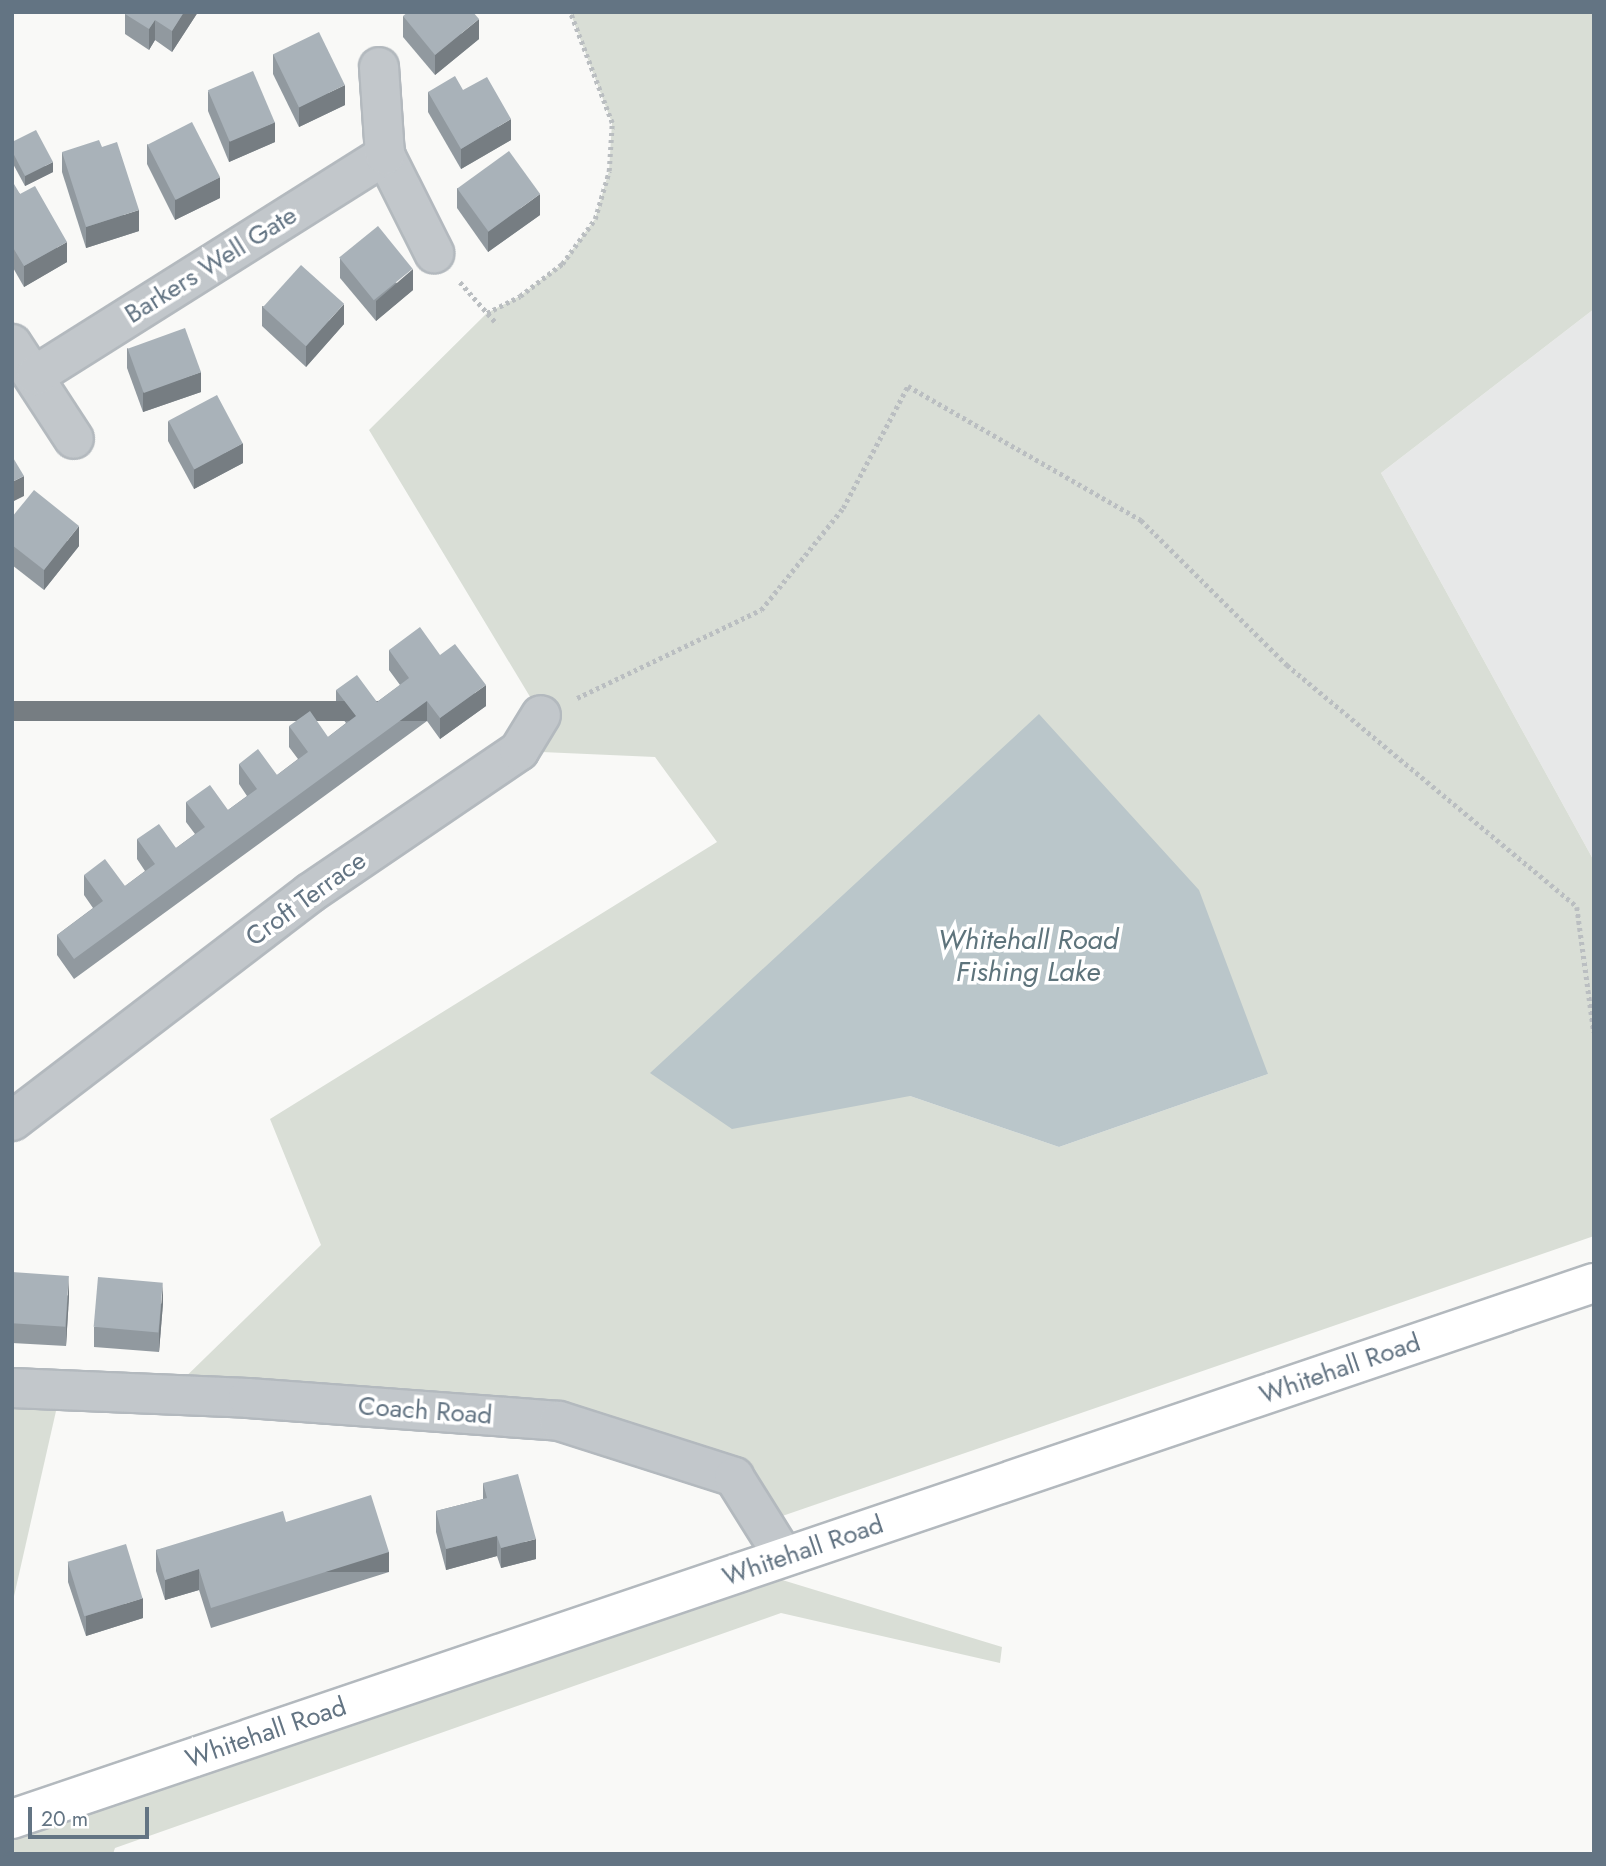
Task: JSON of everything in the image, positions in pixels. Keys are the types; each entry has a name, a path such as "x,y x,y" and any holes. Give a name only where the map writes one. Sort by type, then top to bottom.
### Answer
{"main road":[{"name":"Whitehall Road","path":"12,1819 1594,1283"}],"street":[{"path":"379,67 385,156 434,253"},
{"name":"Barkers Well Gate","path":"36,375 385,156"},
{"path":"12,344 36,375 74,439"},
{"name":"Croft Terrace","path":"12,1121 67,1082 310,893 519,751 541,715"},
{"name":"Coach Road","path":"12,1388 248,1398 559,1421 734,1477 784,1558"}],"path":[{"path":"487,313 520,296 562,264 594,219 609,171 612,123 570,12"},
{"path":"434,253 497,324"},
{"path":"541,715 761,610 843,508 908,386 1141,520 1287,665 1577,907 1594,1032"}],"shaded area":[{"path":"570,12 1594,12 1594,309 1381,473 1594,861 1594,1236 762,1523 734,1477 559,1421 169,1393 321,1245 270,1119 717,842 655,757 519,751 541,715 369,430 487,313 520,296 562,264 595,219 609,171 612,123","holes":["1268,1074 1059,1147 910,1096"]},
{"path":"1594,309 1594,861 1381,473"},
{"path":"12,1388 61,1389 12,1605"},
{"path":"779,1579 1002,1647 1000,1663 781,1613 115,1848 113,1854 12,1854 12,1840 22,1836"}],"water":[{"name":"Whitehall Road Fishing Lake","path":"1039,714 1199,890 1268,1074 1059,1147 910,1096 732,1129 650,1073"}],"building":[{"path":"184,12 172,31 155,20 149,29 125,14"},
{"path":"408,12 473,12 479,19 435,55 403,16"},
{"path":"319,32 345,85 299,107 273,54"},
{"path":"253,71 275,123 230,142 208,90"},
{"path":"455,76 463,90 487,77 511,119 461,149 428,92"},
{"path":"192,122 220,177 176,200 147,145"},
{"path":"36,130 53,162 25,176 12,151 12,142"},
{"path":"99,140 102,147 117,142 139,210 86,227 62,152"},
{"path":"509,151 540,194 488,231 457,189"},
{"path":"14,184 20,194 35,186 67,242 24,266 12,246"},
{"path":"378,226 413,269 374,300 339,257"},
{"path":"301,265 344,304 306,346 263,307"},
{"path":"185,328 201,372 144,393 128,349"},
{"path":"217,395 243,444 194,469 168,421"},
{"path":"12,456 24,476 12,482"},
{"path":"34,490 79,526 44,570 12,545 12,517"},
{"path":"420,627 440,655 455,644 486,685 440,718 427,701 74,959 57,935 103,901 84,875 105,859 125,886 155,864 137,839 159,824 176,848 205,827 186,802 210,785 228,810 257,789 239,764 258,749 277,775 308,752 289,726 310,711 328,737 356,716 336,690 357,675 377,702 409,678 389,650"},
{"path":"12,1272 69,1276 65,1327 12,1323"},
{"path":"98,1277 163,1283 158,1332 94,1327"},
{"path":"518,1474 536,1539 501,1548 497,1536 446,1549 436,1511 487,1498 483,1483"},
{"path":"371,1495 389,1552 211,1608 199,1569 165,1580 156,1550 283,1511 286,1522"},
{"path":"126,1544 143,1599 84,1616 68,1562"}]}
